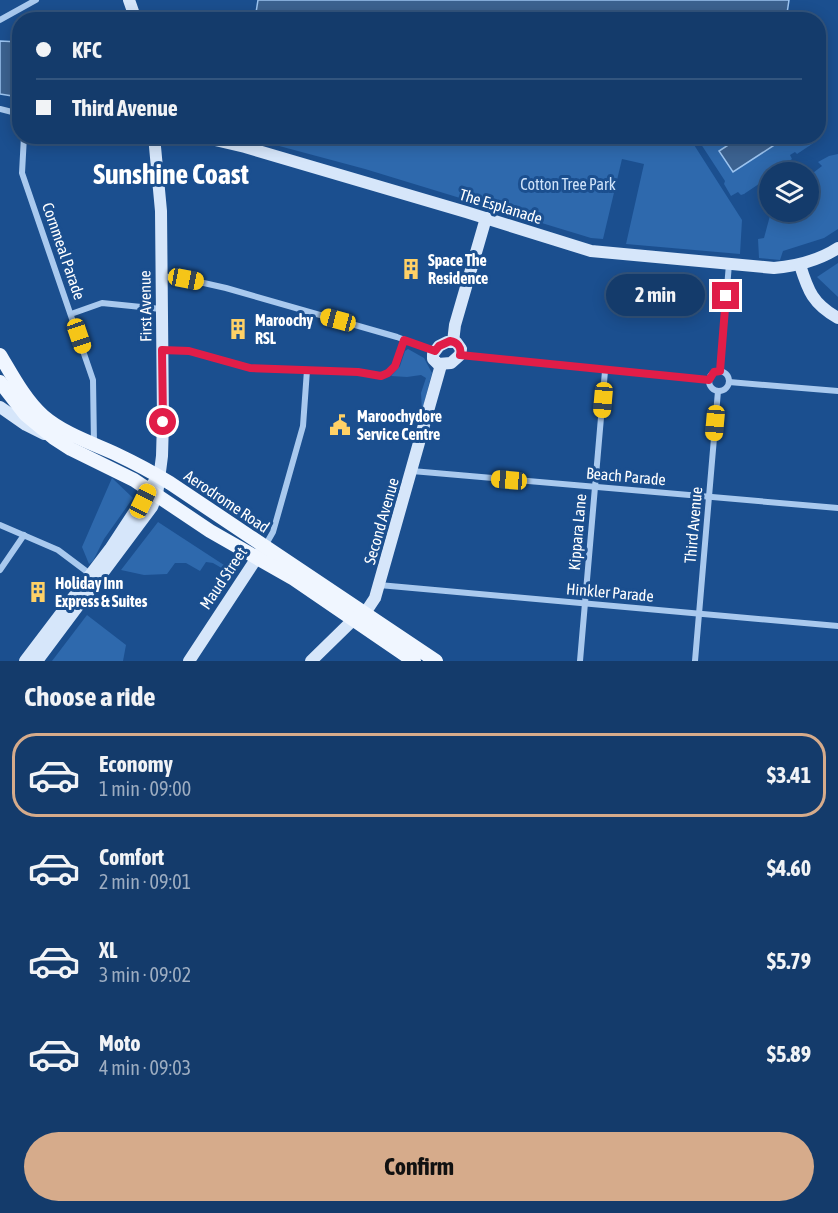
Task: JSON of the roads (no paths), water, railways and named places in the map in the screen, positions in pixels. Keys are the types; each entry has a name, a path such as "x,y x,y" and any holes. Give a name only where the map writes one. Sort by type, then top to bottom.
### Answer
{"main road":[{"name":"Aerodrome Road","path":"2,363 41,414 66,431 159,476 265,546 359,616 414,661"},
{"path":"0,384 2,363"},
{"name":"Aerodrome Road","path":"0,384 25,414 71,449 129,477 210,531 436,661"}],"street":[{"path":"14,12 36,0"},
{"name":"Cornmeal Parade","path":"24,144 22,173 94,386 94,444"},
{"name":"First Avenue","path":"155,144 160,211 162,350 163,444 159,476"},
{"name":"The Esplanade","path":"232,144 591,251 774,268 800,265 817,260 838,248"},
{"path":"453,342 455,325 486,218"},
{"path":"720,371 729,264"},
{"path":"800,265 809,292 816,301 838,318"},
{"path":"161,276 215,285 435,351"},
{"path":"71,314 102,303 161,309"},
{"path":"162,350 189,351 250,368 385,375 395,366 404,340"},
{"path":"453,342 444,344 435,351 433,359 441,365 451,363 460,355 709,380"},
{"path":"453,342 460,349 460,355"},
{"name":"Second Avenue","path":"311,661 375,598 441,365"},
{"name":"Maud Street","path":"189,661 273,532 301,436 308,370"},
{"name":"Kippara Lane","path":"580,661 605,370"},
{"path":"709,380 714,372 720,371 727,376 729,382"},
{"path":"709,380 712,388 718,391 724,390 729,382"},
{"path":"729,382 838,391"},
{"name":"Third Avenue","path":"695,661 718,391"},
{"path":"0,407 26,425 54,438"},
{"name":"Beach Parade","path":"412,471 838,508"},
{"path":"37,661 142,522 159,476"},
{"path":"25,661 140,506 153,493"},
{"path":"0,525 58,550 90,574"},
{"path":"0,570 24,535"},
{"name":"Hinkler Parade","path":"379,585 838,626"}],"place":[{"name":"Space The Residence","path":"411,269"},
{"name":"Maroochy RSL","path":"238,329"},
{"name":"Maroochydore Service Centre","path":"340,425"},
{"name":"Holiday Inn Express & Suites","path":"38,592"}],"district":[{"name":"Sunshine Coast","path":"171,174"}],"park label":[{"name":"Cotton Tree Park","path":"568,184"}]}
